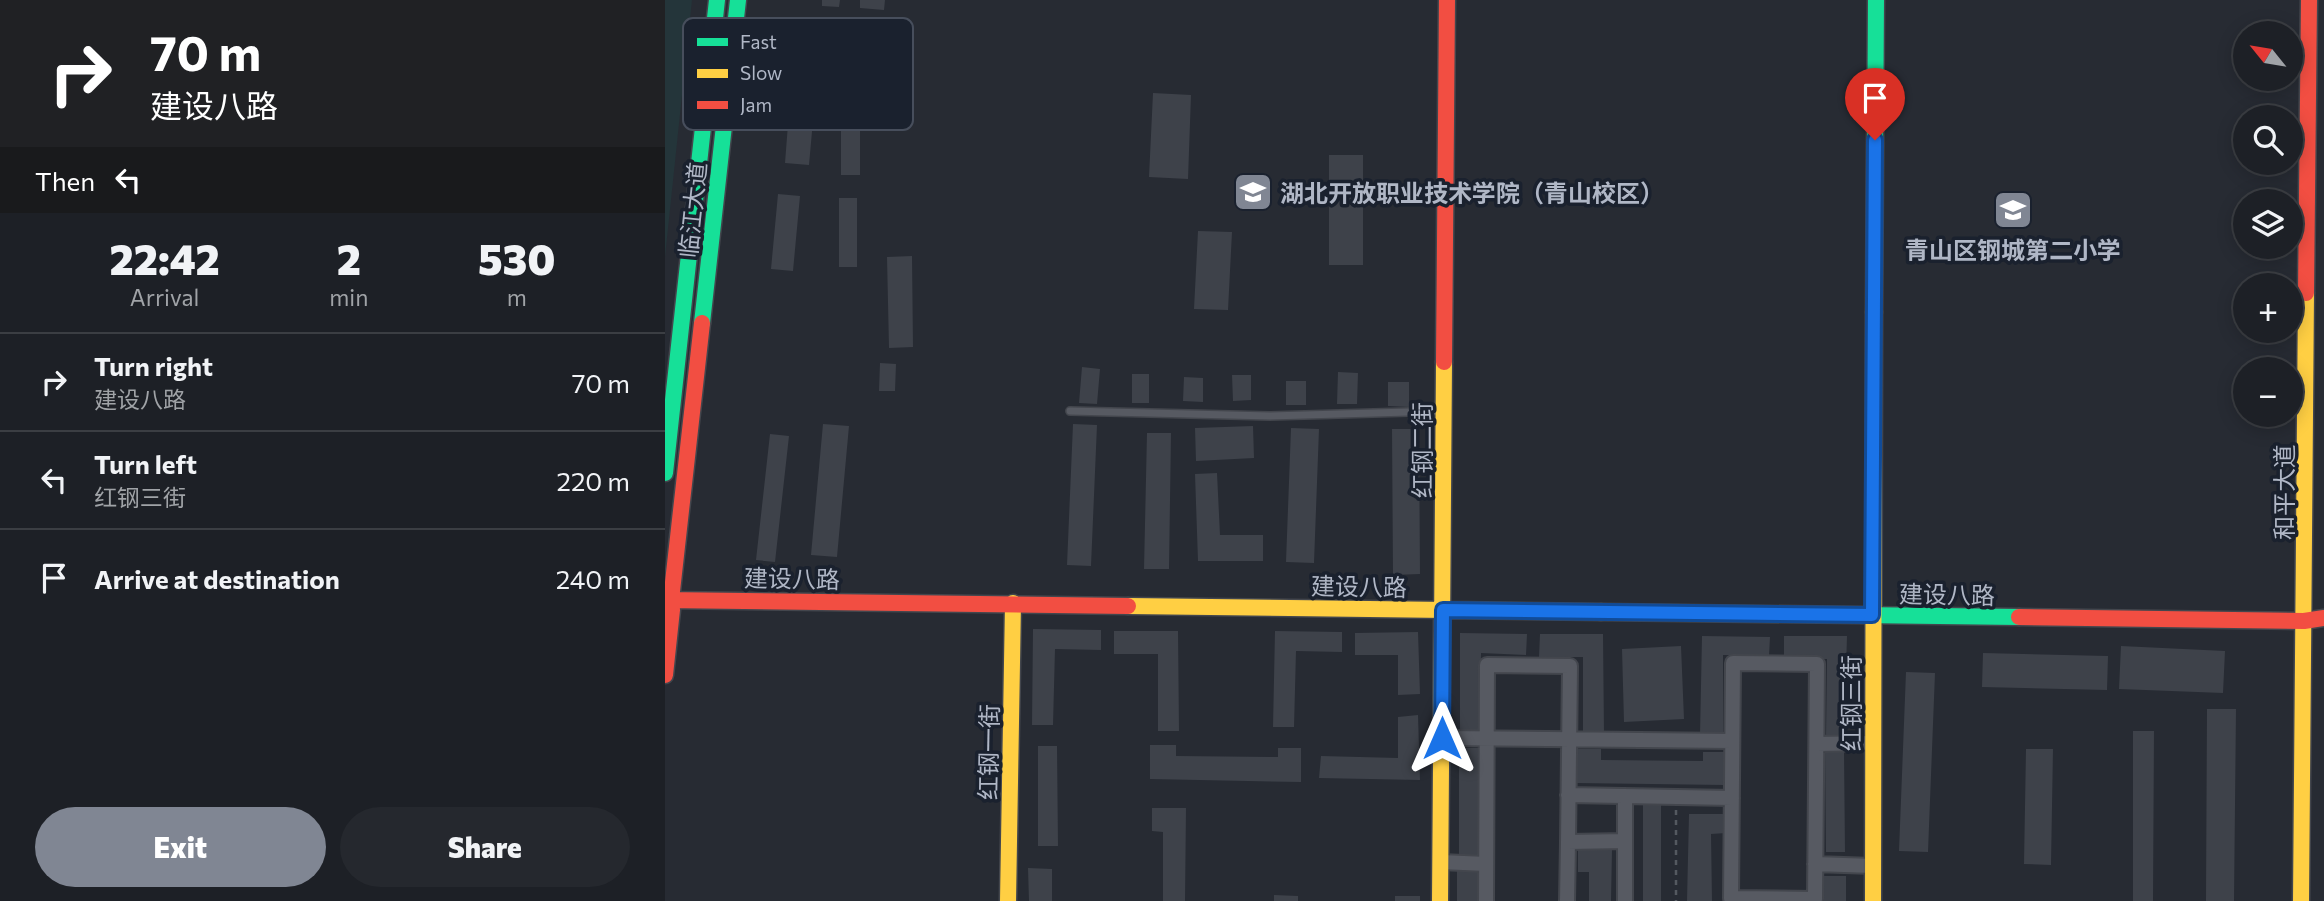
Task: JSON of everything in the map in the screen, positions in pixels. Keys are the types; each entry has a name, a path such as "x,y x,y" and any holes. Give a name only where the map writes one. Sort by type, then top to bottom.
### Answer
{"main road":[{"name":"临江大道","path":"715,18 717,0"},
{"name":"临江大道","path":"736,18 738,0"},
{"name":"红钢二街","path":"1440,901 1447,0"},
{"name":"红钢三街","path":"1873,901 1876,0"},
{"name":"和平大道","path":"2301,901 2309,0"},
{"name":"临江大道","path":"665,473 703,130"},
{"name":"临江大道","path":"665,675 673,610 668,600 723,130"},
{"name":"建设八路","path":"668,600 2304,621 2324,618"},
{"name":"红钢一街","path":"1008,901 1013,603"}],"street":[{"path":"1733,663 1817,664 1815,899 1731,898 1732,741 1733,663"},
{"path":"1486,901 1487,665 1570,666 1567,901"},
{"path":"1442,738 1732,741"},
{"path":"1817,744 1873,743"},
{"path":"1568,795 1732,798"},
{"path":"1625,796 1625,901"},
{"path":"1568,842 1625,841"},
{"path":"1441,862 1486,864"},
{"path":"1815,864 1873,866"}],"lane":[{"path":"1070,411 1270,416 1444,411"}],"path":[{"path":"1676,797 1676,901"}],"shaded area":[{"path":"665,0 692,0 690,18 683,18 683,86 665,257"}],"building":[{"path":"822,0 840,0 839,7 822,6"},
{"path":"860,0 885,0 884,10 860,8"},
{"path":"1153,93 1191,95 1188,179 1149,177"},
{"path":"788,130 812,130 809,165 785,163"},
{"path":"841,130 860,130 860,175 841,175"},
{"path":"1329,155 1363,155 1363,265 1329,265"},
{"path":"778,194 800,196 793,271 771,269"},
{"path":"839,198 857,198 857,267 839,267"},
{"path":"1198,231 1232,232 1228,310 1194,309"},
{"path":"912,256 913,347 889,348 887,257"},
{"path":"880,363 896,364 895,391 879,391"},
{"path":"1082,367 1100,369 1097,404 1079,403"},
{"path":"1338,372 1358,373 1357,404 1337,404"},
{"path":"1132,374 1149,374 1149,403 1132,403"},
{"path":"1232,375 1251,375 1251,400 1233,401"},
{"path":"1184,377 1203,378 1203,402 1183,401"},
{"path":"1286,381 1306,381 1306,405 1286,405"},
{"path":"1388,382 1409,382 1409,407 1388,406"},
{"path":"823,424 849,426 837,557 811,555"},
{"path":"1073,424 1097,425 1091,566 1067,565"},
{"path":"1253,426 1254,458 1196,461 1195,428"},
{"path":"1291,428 1319,429 1314,563 1286,562"},
{"path":"1392,429 1419,429 1420,574 1393,575"},
{"path":"1147,433 1171,433 1169,569 1144,569"},
{"path":"770,434 789,436 775,562 756,560"},
{"path":"1217,473 1220,535 1263,535 1263,561 1198,561 1195,474"},
{"path":"1033,629 1101,630 1101,650 1055,649 1053,725 1032,725"},
{"path":"1114,631 1178,631 1179,731 1158,731 1158,654 1114,654"},
{"path":"1275,631 1342,632 1342,652 1296,651 1294,727 1273,727"},
{"path":"1418,632 1420,694 1398,695 1398,655 1355,655 1355,633"},
{"path":"1460,633 1527,634 1526,655 1481,653 1480,732 1460,732"},
{"path":"1540,634 1603,634 1604,734 1583,734 1583,657 1539,657"},
{"path":"1702,636 1770,637 1769,656 1723,655 1723,735 1700,735"},
{"path":"1784,636 1847,636 1844,736 1826,736 1827,659 1784,659"},
{"path":"1681,646 1684,719 1624,722 1622,649"},
{"path":"2121,646 2225,651 2223,693 2119,689"},
{"path":"1983,653 2108,656 2107,690 1982,687"},
{"path":"1906,672 1935,673 1928,852 1899,851"},
{"path":"2207,709 2236,709 2234,901 2206,901"},
{"path":"1418,715 1420,780 1319,778 1321,756 1398,758 1398,717"},
{"path":"2133,731 2154,731 2153,901 2133,901"},
{"path":"1150,745 1176,745 1176,756 1278,757 1278,748 1301,748 1301,782 1150,779"},
{"path":"1038,746 1057,746 1058,846 1038,846"},
{"path":"1459,748 1479,748 1478,855 1459,855"},
{"path":"1575,749 1601,749 1601,760 1703,761 1703,752 1726,752 1725,785 1575,783"},
{"path":"2026,749 2053,749 2051,865 2024,864"},
{"path":"1825,751 1844,751 1845,852 1826,852"},
{"path":"1643,804 1661,804 1661,901 1643,901"},
{"path":"1152,808 1186,808 1185,901 1163,901 1163,832 1152,831"},
{"path":"1689,814 1726,814 1726,833 1711,834 1712,901 1687,901"},
{"path":"1578,849 1612,849 1611,901 1589,901 1589,872 1578,872"},
{"path":"1028,868 1052,869 1052,901 1029,901"},
{"path":"1457,869 1479,869 1478,901 1457,901"},
{"path":"1824,876 1846,876 1846,901 1824,901"},
{"path":"1274,895 1298,896 1298,901 1274,901"},
{"path":"1395,896 1420,896 1420,901 1395,901"}],"traffic: fast":[{"path":"715,18 717,0"},
{"path":"736,18 738,0"},
{"path":"1874,312 1876,0"},
{"path":"665,473 703,130"},
{"path":"702,323 724,130"},
{"path":"1601,612 2019,617"}],"traffic: slow":[{"path":"2301,901 2306,293"},
{"path":"1873,901 1874,312"},
{"path":"1440,901 1444,362"},
{"path":"1008,901 1013,603"},
{"path":"1128,606 1601,612"}],"traffic: jam":[{"path":"1444,362 1447,0"},
{"path":"2306,293 2309,0"},
{"path":"665,675 702,323"},
{"path":"665,600 1128,606"},
{"path":"2019,617 2304,621 2324,618"}],"place":[{"name":"湖北开放职业技术学院（青山校区）","path":"1253,192"},
{"name":"青山区钢城第二小学","path":"2013,210"}],"route":[{"path":"1442,738 1443,610 1872,615 1875,140"}]}
